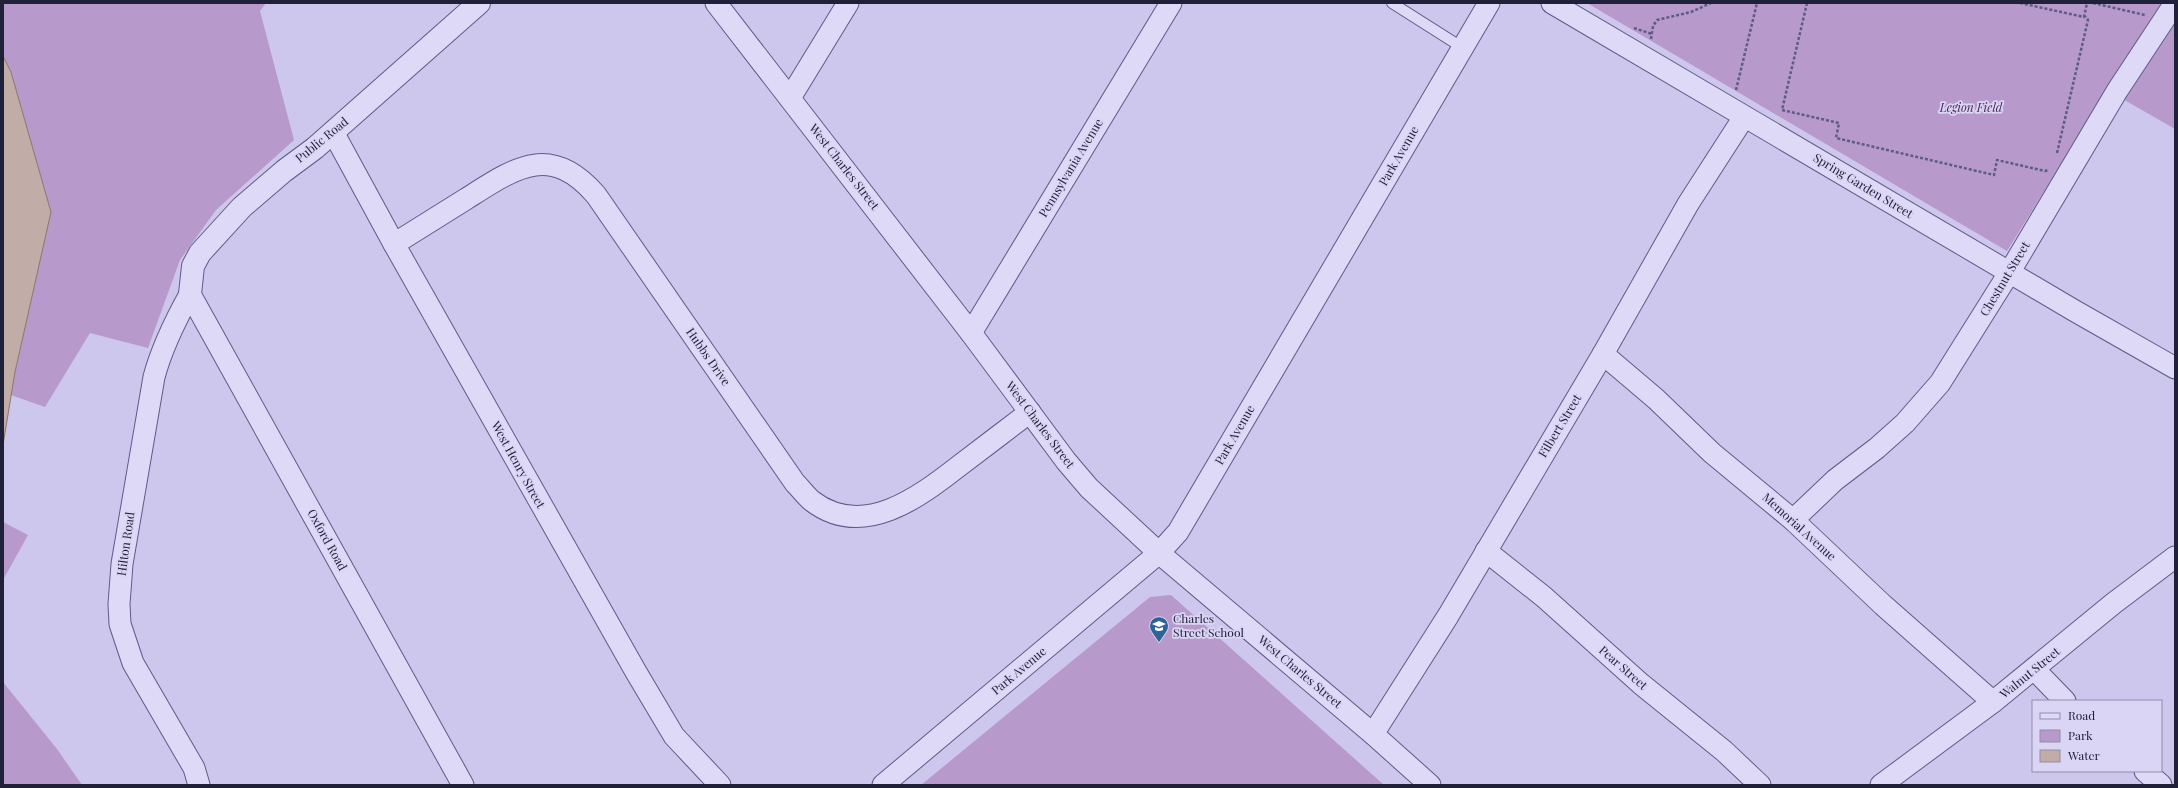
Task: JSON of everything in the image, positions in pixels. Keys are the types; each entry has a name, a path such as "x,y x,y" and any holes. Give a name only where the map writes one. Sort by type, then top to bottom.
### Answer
{"street":[{"name":"Public Road","path":"190,294 194,266 200,253 248,202 333,132 479,3"},
{"name":"West Charles Street","path":"716,3 1089,488 1159,552 1373,734 1430,785"},
{"path":"790,98 848,3"},
{"name":"Pennsylvania Avenue","path":"971,333 1171,3"},
{"name":"Park Avenue","path":"883,785 1159,552 1178,532 1489,3"},
{"name":"Spring Garden Street","path":"1552,3 2009,273 2175,368"},
{"name":"Chestnut Street","path":"1793,520 1835,480 1887,440 1923,404 1940,383 2009,273 2096,126 2174,3"},
{"name":"Filbert Street","path":"1373,734 1448,616 1603,354 1738,113"},
{"name":"West Henry Street","path":"333,132 394,244 636,672 674,736 720,785"},
{"name":"Hubbs Drive","path":"394,244 511,172 540,164 560,167 570,171 596,195 795,483 812,501 829,511 846,515 867,515 888,511 902,506 923,494 1030,412"},
{"name":"Hilton Road","path":"190,294 170,331 154,377 125,544 119,604 120,624 133,662 194,768 199,785"},
{"name":"Oxford Road","path":"190,294 463,785"},
{"name":"Memorial Avenue","path":"1603,354 1656,399 1712,453 1793,520 1878,601 1993,702"},
{"name":"Pear Street","path":"1486,551 1544,597 1641,684 1724,751 1760,785"},
{"name":"Walnut Street","path":"1881,785 1993,702 2175,557"},
{"path":"2034,670 2064,700"},
{"path":"2146,772 2161,785"}],"lane":[{"path":"1392,3 1463,48"}],"path":[{"path":"1646,59 1653,26 1657,20 1691,12 1711,3"},
{"path":"1738,113 1757,3"},
{"path":"1807,3 1782,110 1839,123 1836,138 1994,175 1997,160 2045,172 2053,168"},
{"path":"2020,3 2085,16"},
{"path":"2056,154 2088,20 2085,16 2087,3"},
{"path":"2092,3 2152,16"},
{"path":"2112,8 2113,3"}],"green space":[{"path":"3,3 266,3 260,11 294,140 216,210 180,260 148,348 90,333 45,407 11,395 15,372 11,72 3,56"},
{"name":"Legion Field","path":"1587,3 2175,3 2175,129 2107,90 2007,251"},
{"path":"3,522 28,535 3,580"},
{"name":"Charles Street School","path":"1171,595 1384,785 921,785 1150,597"},
{"path":"3,682 57,749 82,785 3,785"}],"water":[{"path":"3,56 11,72 51,212 15,372 3,445"}],"place":[{"name":"Charles Street School","path":"1159,643"}]}
